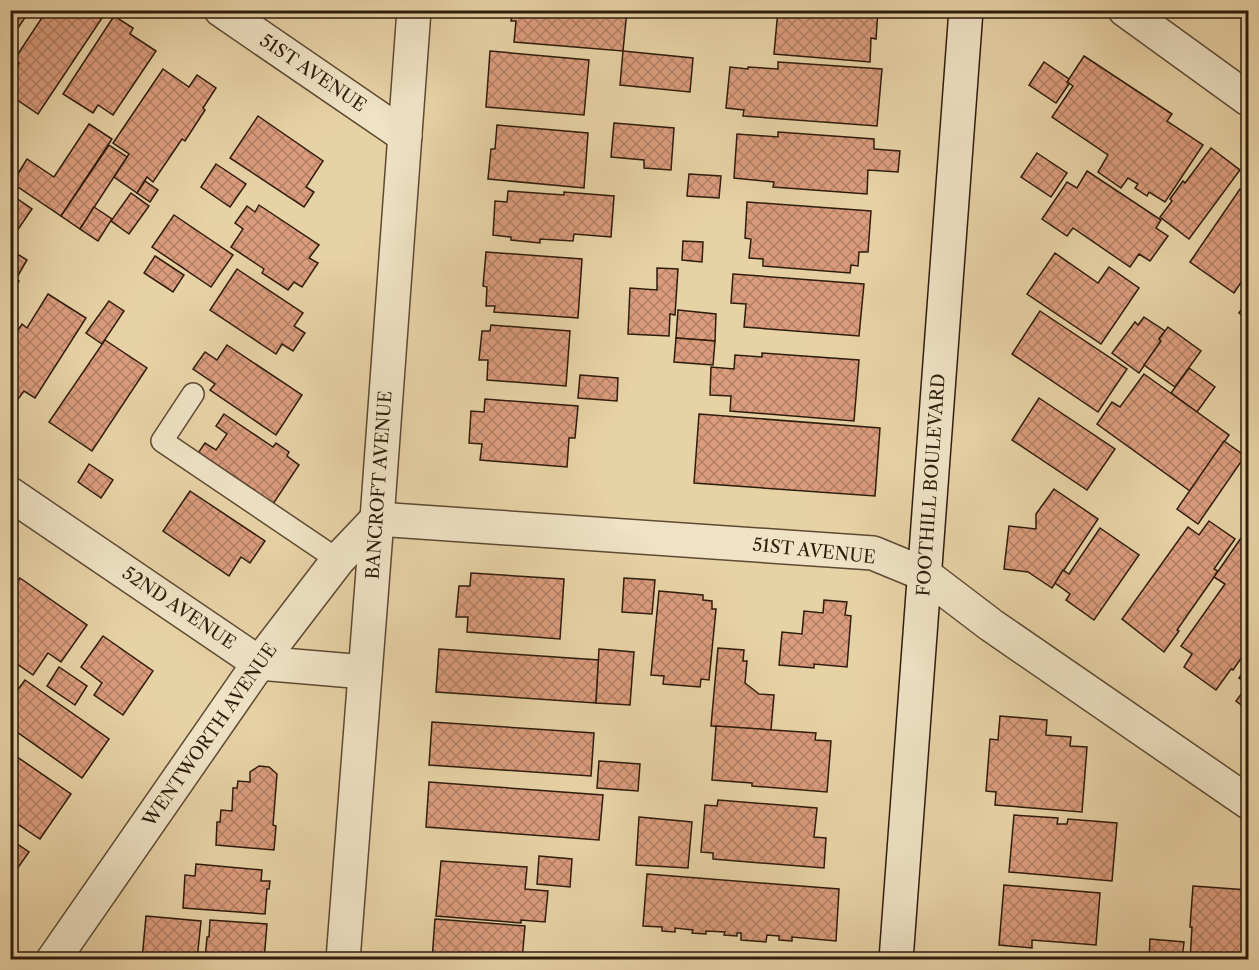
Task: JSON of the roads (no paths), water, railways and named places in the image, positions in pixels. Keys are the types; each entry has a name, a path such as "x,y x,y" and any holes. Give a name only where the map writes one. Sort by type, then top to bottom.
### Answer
{"street":[{"name":"51ST AVENUE","path":"221,10 405,136"},
{"name":"BANCROFT AVENUE","path":"343,960 414,10"},
{"name":"FOOTHILL BOULEVARD","path":"896,960 966,10"},
{"path":"1125,10 1248,99"},
{"name":"52ND AVENUE","path":"10,494 259,663 365,672"},
{"name":"51ST AVENUE","path":"377,519 873,553 924,574 991,625 1248,802"},
{"name":"WENTWORTH AVENUE","path":"52,960 259,663 338,560 377,519"}],"lane":[{"path":"193,394 162,441 338,560"}]}
